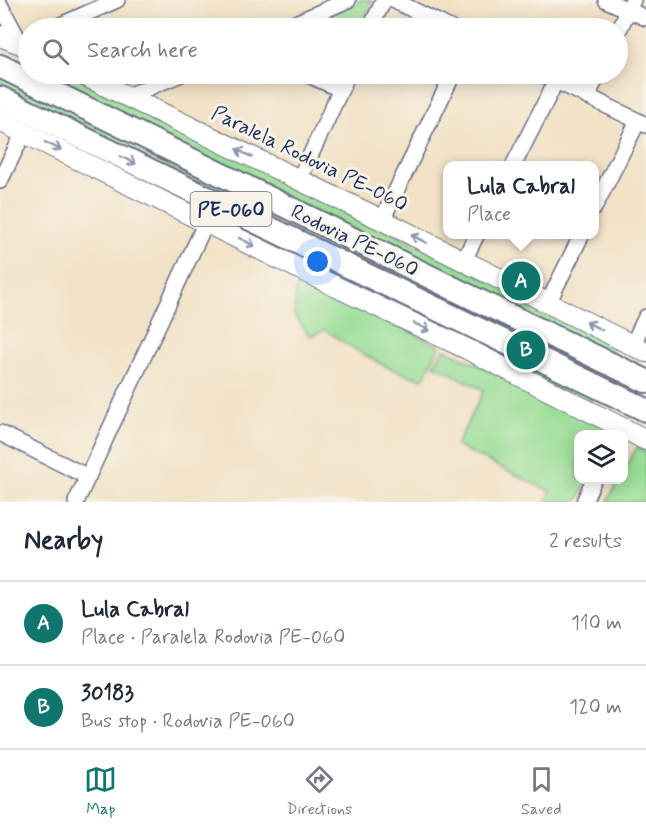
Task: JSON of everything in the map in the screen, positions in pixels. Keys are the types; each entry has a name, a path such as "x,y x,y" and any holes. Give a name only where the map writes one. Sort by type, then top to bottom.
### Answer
{"highway":[{"name":"Rodovia PE-060","path":"0,66 18,75"},
{"name":"Rodovia PE-060","path":"37,84 646,381"},
{"name":"Rodovia PE-060","path":"0,98 646,410"}],"main road":[{"path":"0,36 18,42"},
{"name":"Paralela Rodovia PE-060","path":"102,84 382,220 639,349"},
{"name":"PE-060","path":"0,121 467,349 615,430"},
{"path":"616,430 603,403 602,388 606,371 620,353 639,349"},
{"name":"PE-060","path":"628,434 646,440"}],"street":[{"path":"76,18 117,0"},
{"path":"307,18 348,0"},
{"path":"375,18 384,0"},
{"path":"393,0 430,18"},
{"path":"606,0 630,6 646,18"},
{"path":"0,5 18,32"},
{"path":"128,96 157,84"},
{"path":"329,84 340,89"},
{"path":"298,180 343,84"},
{"path":"382,220 448,84"},
{"path":"515,161 554,84"},
{"path":"562,84 642,123 599,199"},
{"path":"587,97 593,84"},
{"path":"0,181 24,132"},
{"path":"76,502 206,222"},
{"path":"463,262 474,239"},
{"path":"548,303 580,239"},
{"path":"639,349 646,317"},
{"path":"0,433 88,477"},
{"path":"584,502 592,484"}],"green space":[{"path":"362,0 372,0 365,18 320,18"},
{"path":"0,72 18,81 18,84 25,84 602,366 598,380 0,84"},
{"path":"55,84 94,84 619,345 607,354"},
{"path":"0,100 592,391 590,406 0,112"},
{"path":"304,280 440,346 423,379 384,365 325,330 310,336 294,315 296,288"},
{"path":"444,349 614,428 613,430 574,430 574,484 587,484 577,502 546,502 551,492 456,446 484,390 434,365"},
{"path":"637,447 646,452 646,502 607,502 617,484 628,484 628,464"}],"place":[{"name":"Lula Cabral","path":"521,281"},
{"name":"30183","path":"526,350"}]}
